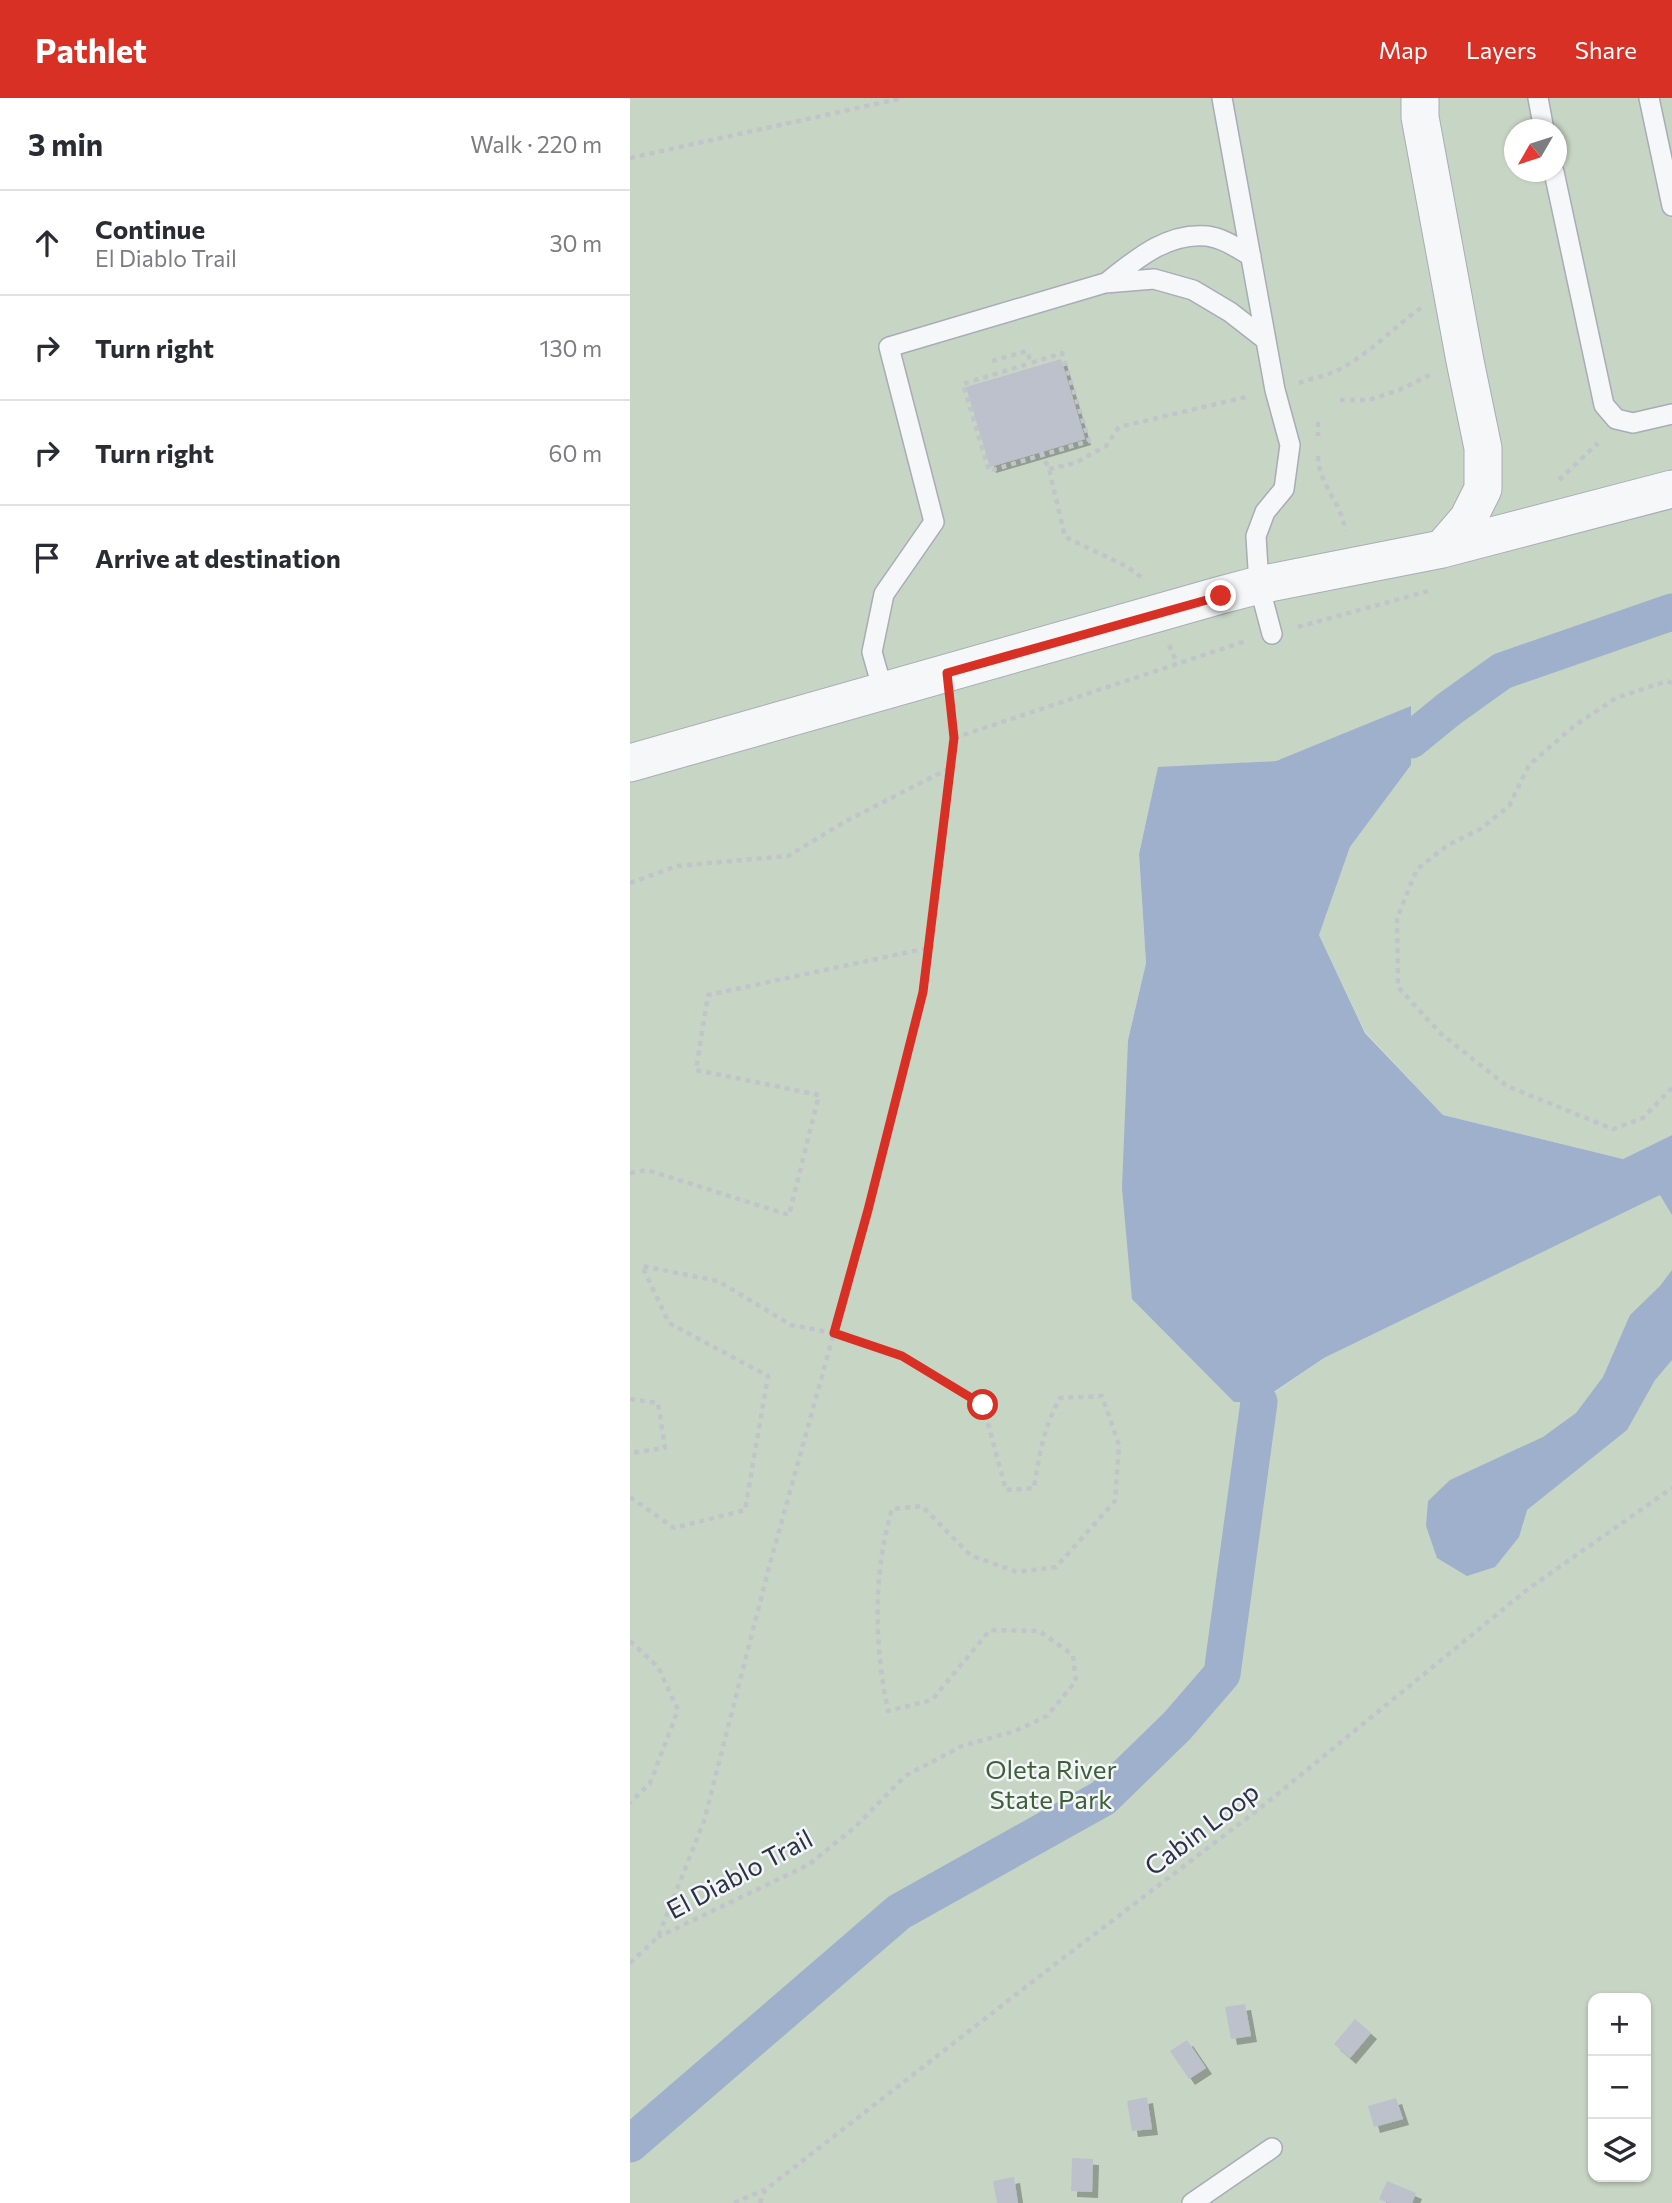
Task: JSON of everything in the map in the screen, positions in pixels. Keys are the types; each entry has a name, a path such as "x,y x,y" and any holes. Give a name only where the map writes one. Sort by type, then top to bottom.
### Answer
{"street":[{"path":"1420,98 1420,117 1465,361 1490,475 1503,497 1523,515 1549,521"},
{"path":"1442,548 1468,519 1483,489 1483,450"},
{"path":"630,764 1259,585 1442,548 1672,489"}],"lane":[{"path":"1222,98 1275,390 1290,445 1284,489 1265,512 1256,536 1259,585 1272,634"},
{"path":"1538,98 1542,119"},
{"path":"1648,98 1672,206"},
{"path":"1555,182 1604,405 1616,419 1633,423 1672,414"},
{"path":"1105,283 1142,255 1175,238 1207,236 1227,242 1251,256"},
{"path":"883,691 872,652 884,594 934,522 889,347 1105,283 1154,279 1193,289 1230,312 1266,340"},
{"path":"1192,2203 1272,2148"}],"path":[{"path":"630,158 903,98"},
{"path":"992,361 1027,351 1031,363"},
{"path":"1062,353 1089,441 1042,453 989,471 963,384 1062,353"},
{"path":"1340,400 1369,400 1465,361"},
{"path":"1318,422 1319,472 1343,517 1348,567"},
{"path":"1042,453 1049,469 1065,537 1126,566 1148,581 1156,614 1177,663"},
{"path":"954,738 1177,663 1445,587"},
{"path":"630,1963 658,1937 705,1821 768,1570 868,1210 923,992 954,738 947,673"},
{"path":"1672,683 1667,681 1616,698 1574,726 1529,765 1509,806 1480,829 1448,845 1417,869 1397,918 1398,987 1440,1033 1507,1086 1613,1129 1643,1118 1672,1088"},
{"path":"630,883 677,866 788,856 846,821 951,768"},
{"path":"630,1173 647,1170 789,1215 819,1096 696,1070 708,995 928,948"},
{"path":"630,1497 674,1528 745,1510 768,1376 669,1323 642,1266 718,1281 791,1325 834,1333"},
{"name":"El Diablo Trail","path":"658,1937 808,1864 854,1828 905,1776 962,1746 1015,1731 1047,1716 1076,1681 1073,1655 1039,1631 990,1630 932,1700 888,1710 879,1660 877,1615 881,1560 892,1509 922,1506 971,1555 1017,1572 1056,1567 1115,1501 1119,1445 1102,1396 1060,1398 1052,1412 1040,1448 1034,1488 1006,1490 983,1405 902,1356 834,1333"},
{"path":"630,1399 658,1403 665,1448 630,1453"},
{"name":"Cabin Loop","path":"734,2203 765,2190 1264,1805 1528,1589 1672,1488"},
{"path":"630,1641 658,1667 678,1710 650,1783 630,1803"},
{"path":"760,2203 765,2190"}],"green space":[{"name":"Oleta River State Park","path":"630,98 1672,98 1672,1135 1623,1159 1443,1115 1365,1032 1319,935 1350,847 1411,765 1411,707 1276,761 1158,768 1139,854 1146,963 1128,1040 1127,1096 1260,1402 1324,1358 1672,1189 1672,2203 630,2203"}],"water":[{"path":"1411,706 1411,765 1350,847 1319,935 1365,1033 1443,1115 1623,1159 1672,1135 1672,1215 1660,1195 1324,1358 1259,1402 1234,1402 1132,1299 1122,1188 1128,1040 1146,963 1139,854 1158,767 1276,761"},
{"path":"1672,1270 1672,1360 1655,1380 1627,1430 1527,1510 1519,1537 1495,1567 1467,1576 1437,1558 1426,1526 1428,1501 1450,1480 1543,1437 1576,1413 1603,1377 1630,1315 1660,1286"}],"building":[{"path":"1061,359 1085,439 990,467 966,387"},
{"path":"1245,2004 1251,2036 1231,2039 1225,2007"},
{"path":"1355,2019 1371,2033 1350,2058 1334,2044"},
{"path":"1187,2040 1206,2068 1189,2079 1170,2051"},
{"path":"1147,2097 1152,2129 1132,2131 1127,2101"},
{"path":"1396,2098 1403,2119 1374,2127 1368,2106"},
{"path":"1072,2158 1093,2159 1092,2192 1071,2191"},
{"path":"1014,2177 1018,2203 997,2203 993,2181"},
{"path":"1387,2181 1416,2193 1412,2203 1389,2203 1379,2199"}],"waterway":[{"path":"1411,740 1502,671 1672,612"},
{"path":"630,2144 899,1912 1103,1798 1177,1726 1222,1674 1259,1402"}],"route":[{"path":"983,1405 902,1356 834,1333 923,992 954,738 947,673 1221,596"}]}
